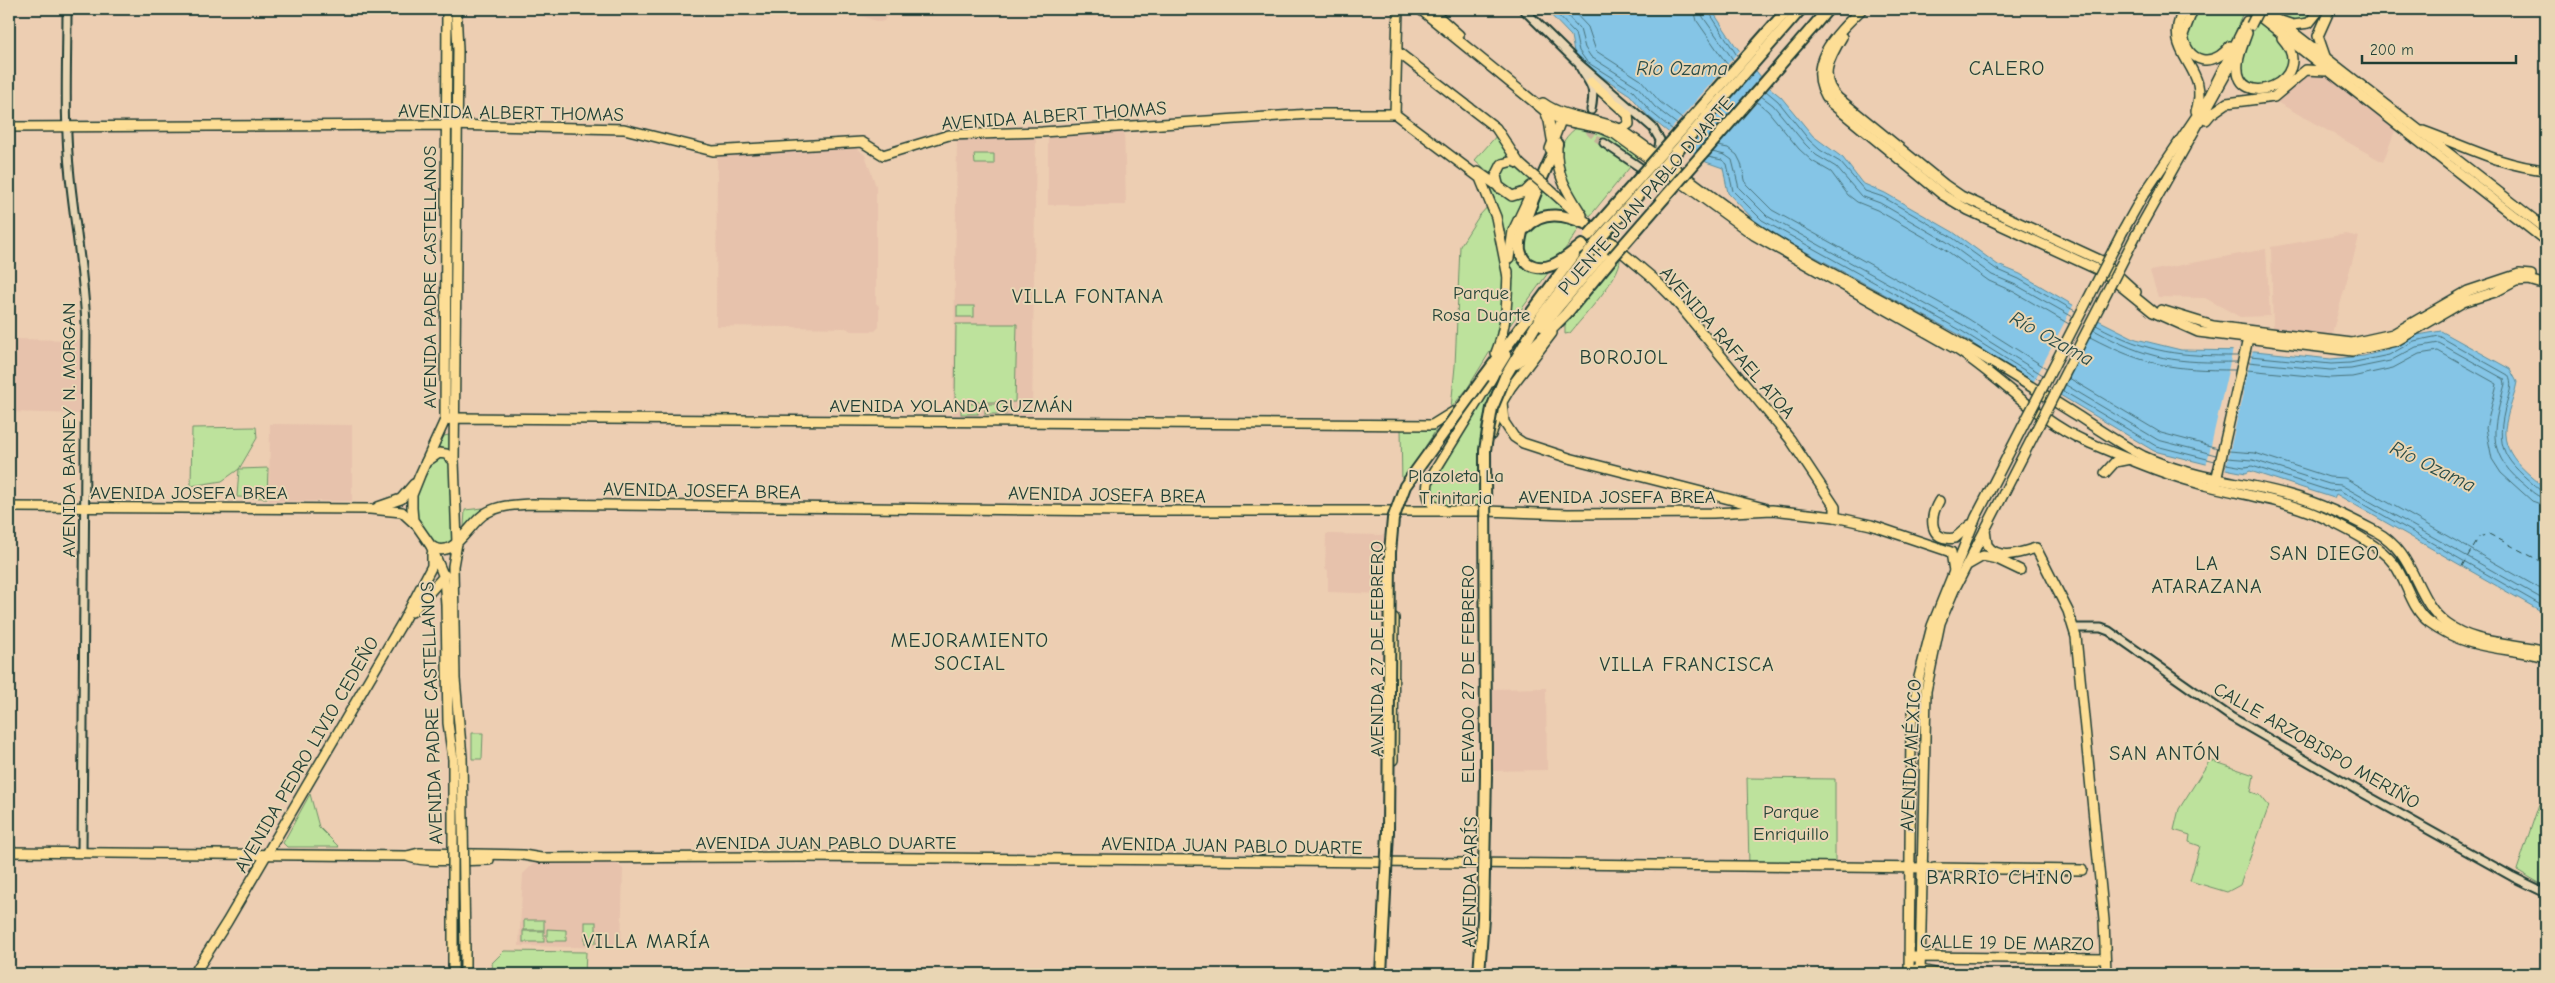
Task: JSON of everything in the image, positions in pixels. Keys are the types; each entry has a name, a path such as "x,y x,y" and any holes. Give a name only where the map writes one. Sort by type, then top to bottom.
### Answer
{"highway":[{"path":"1491,367 1589,235 1788,9"},
{"path":"1507,373 1542,315 1598,242 1801,9"},
{"name":"PUENTE JUAN PABLO DUARTE","path":"1507,373 1566,314 1612,258 1828,9"},
{"path":"1555,144 1522,234 1520,248 1524,260 1538,268 1547,268 1582,245"},
{"path":"1522,234 1532,222 1552,214 1570,217 1587,224"},
{"path":"1516,358 1612,243"},
{"path":"1381,974 1388,832 1390,552 1393,519 1405,486 1500,355"},
{"name":"ELEVADO 27 DE FEBRERO","path":"1480,974 1486,774 1485,450 1492,408 1507,373"}],"main road":[{"name":"AVENIDA PADRE CASTELLANOS","path":"447,9 445,420 412,495 412,508 413,520 431,546 444,578 448,723 453,759 453,974"},
{"name":"AVENIDA PADRE CASTELLANOS","path":"456,9 458,50 456,127 456,418 454,461 457,543 454,566 455,679 462,757 465,974"},
{"path":"1398,9 1395,114 1480,178 1492,203 1504,248 1508,278"},
{"path":"1420,9 1544,111 1550,121 1557,166 1565,187 1587,224"},
{"path":"1430,9 1525,90 1566,117"},
{"path":"1862,9 1842,28 1830,45 1819,71 1822,92 1831,103 1943,195 1968,210 2105,273 2152,316 2198,332 2344,343 2367,342 2393,334 2461,295 2509,277 2527,274 2546,280"},
{"path":"1870,9 1848,28 1829,60 1826,78 1832,92 1961,196 2102,261 2141,298 2157,308 2248,335 2333,350 2352,351 2396,341 2463,302 2495,292 2516,281 2529,280 2546,285"},
{"path":"2184,9 2177,24 2176,36 2178,47 2192,68 2200,92 2199,104 2187,130"},
{"path":"2193,9 2183,35 2189,52 2199,58 2218,59 2261,9 2330,72 2546,241"},
{"path":"2271,20 2291,57 2288,73 2277,86 2266,90 2258,90 2242,80 2238,72 2238,61 2251,9 2271,20 2328,61 2546,229"},
{"path":"2271,20 2293,25 2303,25 2309,23 2320,9"},
{"path":"2328,61 2318,36 2330,9"},
{"path":"2187,130 2208,98 2247,27"},
{"path":"2190,142 2247,27"},
{"name":"AVENIDA RAFAEL ATOA","path":"1398,53 1496,128 1519,163 1587,224 1654,279 1674,299 1790,439 1835,507 1835,517"},
{"path":"2190,142 2211,114 2221,106 2250,99 2274,97 2306,70 2319,69 2330,72"},
{"path":"1591,82 1628,115 1629,124 1618,132"},
{"path":"1544,111 1566,117 1597,120 1618,132 1756,232 1977,362 2052,421 2082,440 2134,460"},
{"name":"AVENIDA ALBERT THOMAS","path":"9,127 445,126 624,128 713,151 862,142 883,155 949,135 1042,132 1310,114 1395,114"},
{"path":"1396,511 1402,484 1453,412 1500,355 1508,309 1509,250 1513,231 1566,117"},
{"path":"2416,128 2499,162 2519,167 2546,170"},
{"name":"AVENIDA MÉXICO","path":"1909,971 1911,726 1919,677 1932,626 1976,517 2122,231 2142,197 2187,130"},
{"name":"AVENIDA MÉXICO","path":"1920,972 1928,868 1926,690 1940,624 1966,566 2136,235 2190,142"},
{"path":"1499,189 1496,176 1502,164 1513,161 1519,163"},
{"path":"1465,165 1482,174 1499,189 1512,196 1518,196 1525,192 1536,181"},
{"path":"1756,232 1965,346 2114,440 2157,462 2194,475 2298,497 2379,533 2398,548 2407,560 2430,606 2450,626 2475,638 2523,644 2546,651"},
{"name":"AVENIDA PARÍS","path":"1480,974 1486,918 1488,775 1486,511 1488,445 1502,402 1511,387 1566,314"},
{"path":"1454,512 1433,505 1427,493 1428,482 1510,335 1524,325"},
{"path":"2216,480 2248,335"},
{"name":"AVENIDA 27 DE FEBRERO","path":"1385,974 1391,864 1395,643 1394,537 1396,511 1500,355"},
{"path":"1502,402 1504,422 1508,430 1523,443 1569,458 1772,510 1835,517 1878,527 1951,552 1954,571"},
{"name":"AVENIDA YOLANDA GUZMÁN","path":"445,420 456,418 1432,425 1453,412"},
{"path":"2069,431 2073,420 2081,418"},
{"path":"425,464 439,453 446,454 454,461"},
{"path":"2105,472 2115,462 2127,459 2134,460 2216,480 2300,507 2334,523 2370,544 2394,564 2421,615 2452,636 2477,646 2525,652 2546,657"},
{"name":"AVENIDA JOSEFA BREA","path":"370,509 401,498 412,488 420,475"},
{"path":"1939,501 1932,512 1932,521 1936,532 1945,538 1955,538 1964,533 1976,517"},
{"name":"AVENIDA JOSEFA BREA","path":"457,543 483,514 499,507 531,504 1486,511 1568,514 1713,513 1772,510"},
{"name":"AVENIDA JOSEFA BREA","path":"9,507 370,509 402,512 418,527"},
{"path":"1985,530 1986,545 1998,554 2018,553 2036,548 2075,628 2104,920 2106,974"},
{"path":"431,546 437,550 447,550 457,543"},
{"name":"AVENIDA PEDRO LIVIO CEDEÑO","path":"194,974 267,854 402,623 432,566 431,546"},
{"path":"1966,566 1983,556 1997,559 2020,570"},
{"path":"402,623 454,566"},
{"path":"425,597 436,593 444,598 446,605"},
{"name":"AVENIDA JUAN PABLO DUARTE","path":"9,852 407,856 419,853 523,855 537,858 800,857 2098,870"},
{"name":"CALLE 19 DE MARZO","path":"1909,957 2105,959"},
{"path":"1909,971 1940,974"}],"street":[{"name":"AVENIDA BARNEY N. MORGAN","path":"67,9 67,126 70,176 85,299 82,852"},
{"path":"1523,9 1577,62 1653,128 1660,140 1655,158"},
{"path":"1577,62 1591,82 1593,93 1591,110"},
{"path":"1604,144 1640,168 1653,170 1664,165"},
{"name":"CALLE ARZOBISPO MERIÑO","path":"2075,628 2101,628 2109,631 2231,717 2359,791 2513,877 2546,893"}],"shaded area":[{"path":"851,9 891,9 884,21 879,22 862,16"},
{"path":"2312,71 2333,76 2396,128 2383,162 2275,101 2287,93 2299,78"},
{"path":"1124,127 1126,205 1048,205 1048,130"},
{"path":"1036,137 1032,416 953,415 957,140"},
{"path":"856,147 865,155 876,186 876,303 879,306 879,327 875,331 851,331 846,328 716,326 717,157 719,152"},
{"path":"2346,234 2359,237 2331,337 2273,329 2271,247"},
{"path":"2266,249 2270,316 2240,317 2205,298 2158,297 2150,271"},
{"path":"9,339 80,340 80,414 9,412"},
{"path":"270,424 352,425 352,501 269,501"},
{"path":"1326,534 1385,535 1382,594 1328,592 1328,570 1325,569"},
{"path":"1546,688 1547,770 1489,771 1488,689"},
{"path":"535,862 617,864 623,869 621,948 519,946 523,874"}],"green space":[{"path":"2196,9 2239,9 2243,12 2232,41 2220,55 2203,55 2196,51 2185,38"},
{"path":"2274,9 2318,9 2307,17 2296,20 2286,17"},
{"path":"2260,21 2281,42 2288,57 2286,71 2278,81 2266,85 2254,84 2245,77 2241,64 2245,46"},
{"path":"1578,127 1604,131 1639,156 1590,216 1567,184 1562,172 1560,159 1561,148 1567,137"},
{"path":"1498,134 1509,156 1501,160 1492,175 1475,160"},
{"path":"974,154 994,154 994,164 975,164"},
{"path":"1512,163 1531,180 1525,189 1512,193 1505,190 1498,177 1502,169"},
{"path":"1488,181 1502,193 1526,195 1506,251 1499,211"},
{"path":"1543,187 1571,211 1552,210 1531,219"},
{"name":"Parque Rosa Duarte","path":"1490,204 1502,248 1506,298 1502,332 1467,389 1451,408 1455,366 1460,246 1479,216"},
{"path":"1553,219 1566,220 1580,226 1560,255 1542,266 1529,261 1523,250 1526,237 1540,223"},
{"path":"1514,238 1523,264 1532,270 1548,273 1510,325 1511,253"},
{"path":"1620,259 1619,267 1608,286 1570,333 1565,334 1565,324"},
{"path":"957,306 974,306 974,317 957,317"},
{"path":"956,324 1017,324 1015,402 955,402"},
{"name":"Plazoleta La Trinitaria","path":"1507,360 1509,361 1489,399 1482,425 1479,453 1479,508 1440,507 1432,499 1431,484"},
{"path":"961,404 978,404 978,414 961,414"},
{"path":"985,404 1006,404 1006,414 985,414"},
{"path":"256,427 257,438 239,469 222,481 191,486 192,428"},
{"path":"1401,428 1436,430 1402,483"},
{"path":"449,435 453,540 446,546 436,545 422,527 415,510 415,499 427,465 444,436"},
{"path":"268,468 267,498 237,497 239,469"},
{"path":"483,508 464,527 465,510"},
{"path":"472,733 483,733 482,759 472,759"},
{"path":"2210,760 2254,775 2251,792 2260,795 2269,806 2240,885 2227,892 2190,881 2200,846 2189,842 2190,835 2174,830 2179,809"},
{"name":"Parque Enriquillo","path":"1747,778 1835,779 1835,866 1749,865"},
{"path":"310,794 319,827 339,847 287,847 283,843"},
{"path":"2539,804 2546,808 2546,887 2517,870"},
{"path":"524,920 544,920 544,930 524,930"},
{"path":"585,922 596,922 596,943 585,943"},
{"path":"547,929 566,930 566,941 547,941"},
{"path":"523,931 544,931 544,942 523,942"},
{"path":"504,951 586,952 585,974 493,974 492,963"}],"water":[{"name":"Río Ozama","path":"1545,9 1711,9 1735,45 1770,88 1781,97 1813,136 1843,158 1862,183 1885,193 1953,232 1998,265 2020,274 2100,321 2136,339 2181,350 2255,351 2331,359 2364,356 2387,350 2412,336 2441,331 2510,369 2517,382 2506,423 2505,434 2507,444 2516,461 2546,489 2546,614 2336,494 2334,498 2250,471 2246,473 2230,470 2154,451 2060,395 2032,383 1958,334 1786,241 1758,224 1728,193 1723,168 1706,162 1648,116 1630,95 1584,65 1574,52 1571,36"}],"pier":[{"path":"1741,49 1755,66 1684,147 1667,134"},
{"path":"1762,75 1771,86 1703,163 1693,155"},
{"path":"2075,302 2099,318 2058,397 2032,385"},
{"path":"2233,349 2253,349 2225,472 2206,467"}],"ferry route":[{"path":"2462,566 2479,537 2489,534 2546,564"}],"tunnel":[{"path":"1591,110 1588,122 1589,130 1604,143"}],"district":[{"name":"CALERO","path":"2007,68"},
{"name":"VILLA FONTANA","path":"1088,296"},
{"name":"BOROJOL","path":"1624,357"},
{"name":"SAN DIEGO","path":"2325,553"},
{"name":"LA ATARAZANA","path":"2207,574"},
{"name":"MEJORAMIENTO SOCIAL","path":"970,652"},
{"name":"VILLA FRANCISCA","path":"1687,664"},
{"name":"SAN ANTÓN","path":"2165,753"},
{"name":"BARRIO CHINO","path":"2000,877"},
{"name":"VILLA MARÍA","path":"647,941"}]}
